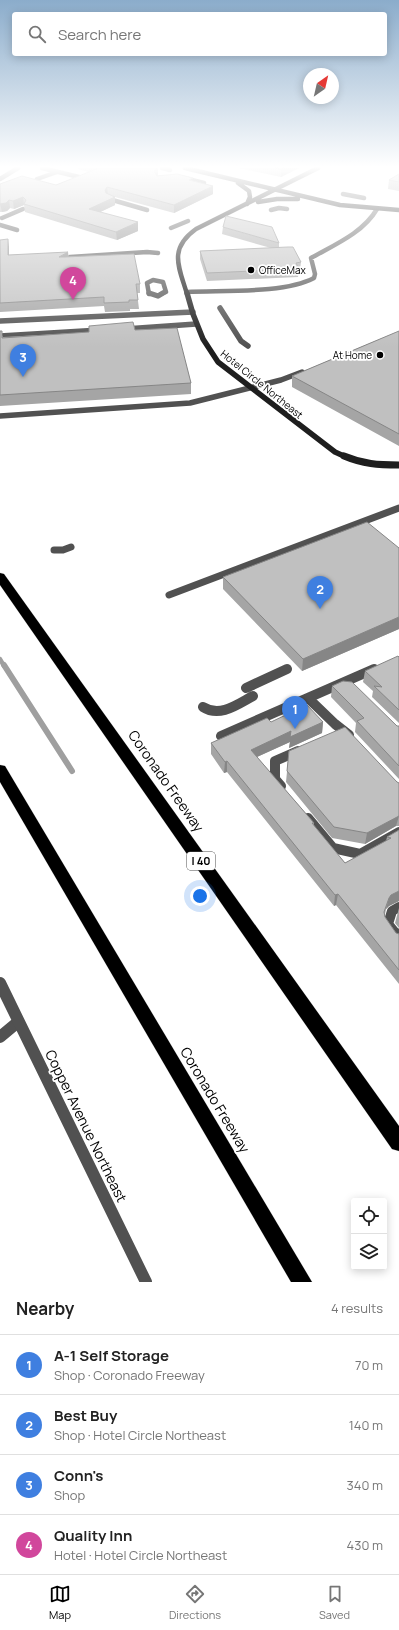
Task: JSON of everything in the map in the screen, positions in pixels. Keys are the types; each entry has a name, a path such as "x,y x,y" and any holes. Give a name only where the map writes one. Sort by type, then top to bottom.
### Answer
{"highway":[{"name":"Coronado Freeway","path":"1,577 399,1142"},
{"name":"Coronado Freeway","path":"0,770 302,1282"}],"street":[{"path":"10,228 17,230"},
{"name":"Hotel Circle Northeast","path":"200,228 186,236 179,245 177,254 196,324 208,350 218,362 328,448 342,456 368,463 399,465"},
{"path":"187,292 283,287 308,283 314,278 315,274 311,258 360,228"},
{"path":"61,258 145,253"},
{"path":"220,308 241,341 248,346"},
{"path":"0,321 193,312"},
{"path":"116,329 196,324"},
{"path":"0,336 108,330"},
{"path":"0,416 190,403 281,380 305,371"},
{"path":"169,595 399,508"},
{"path":"54,550 63,550 71,547"},
{"path":"221,736 308,698 350,683 378,667"},
{"path":"246,688 287,669"},
{"path":"204,707 207,710 217,712 253,696"},
{"path":"308,698 354,740"},
{"path":"330,736 344,730"},
{"path":"289,796 275,779 275,761 309,745"},
{"path":"304,813 333,848 360,854 399,832"},
{"path":"399,907 392,911 388,924 399,938"},
{"name":"Copper Avenue Northeast","path":"0,983 146,1282"},
{"path":"0,1037 18,1022"}],"building":[{"path":"102,228 125,228 116,232"},
{"path":"226,228 272,228 279,243"},
{"path":"8,239 8,255 68,252 59,257 134,254 140,284 136,284 138,300 129,300 129,302 104,303 104,297 0,303 0,240"},
{"name":"OfficeMax","path":"293,247 301,262 296,263 299,269 207,273 200,251"},
{"path":"133,322 135,330 177,328 191,383 0,395 0,331 2,331 2,338 89,332 89,326"},
{"path":"399,331 399,434 292,376"},
{"path":"367,522 399,548 399,617 303,659 223,577"},
{"path":"398,656 399,710 374,686 382,687 365,671"},
{"path":"343,681 352,682 397,726 399,726 399,766 357,721 364,718 332,686"},
{"path":"307,705 323,722 290,737 291,731 251,750 314,823 312,823 345,863 391,838 387,837 399,830 399,891 391,895 384,912 385,917 396,933 399,934 399,970 338,894 335,895 211,743 267,718 271,722"},
{"path":"345,727 399,783 399,816 367,833 334,827 287,771 289,751"}],"waterway":[{"path":"0,659 4,666"},
{"path":"4,665 72,771"}],"place":[{"name":"OfficeMax","path":"251,270"},
{"name":"Quality Inn","path":"73,300"},
{"name":"At Home","path":"380,355"},
{"name":"Conn's","path":"23,377"},
{"name":"Best Buy","path":"320,609"},
{"name":"A-1 Self Storage","path":"295,729"}]}
